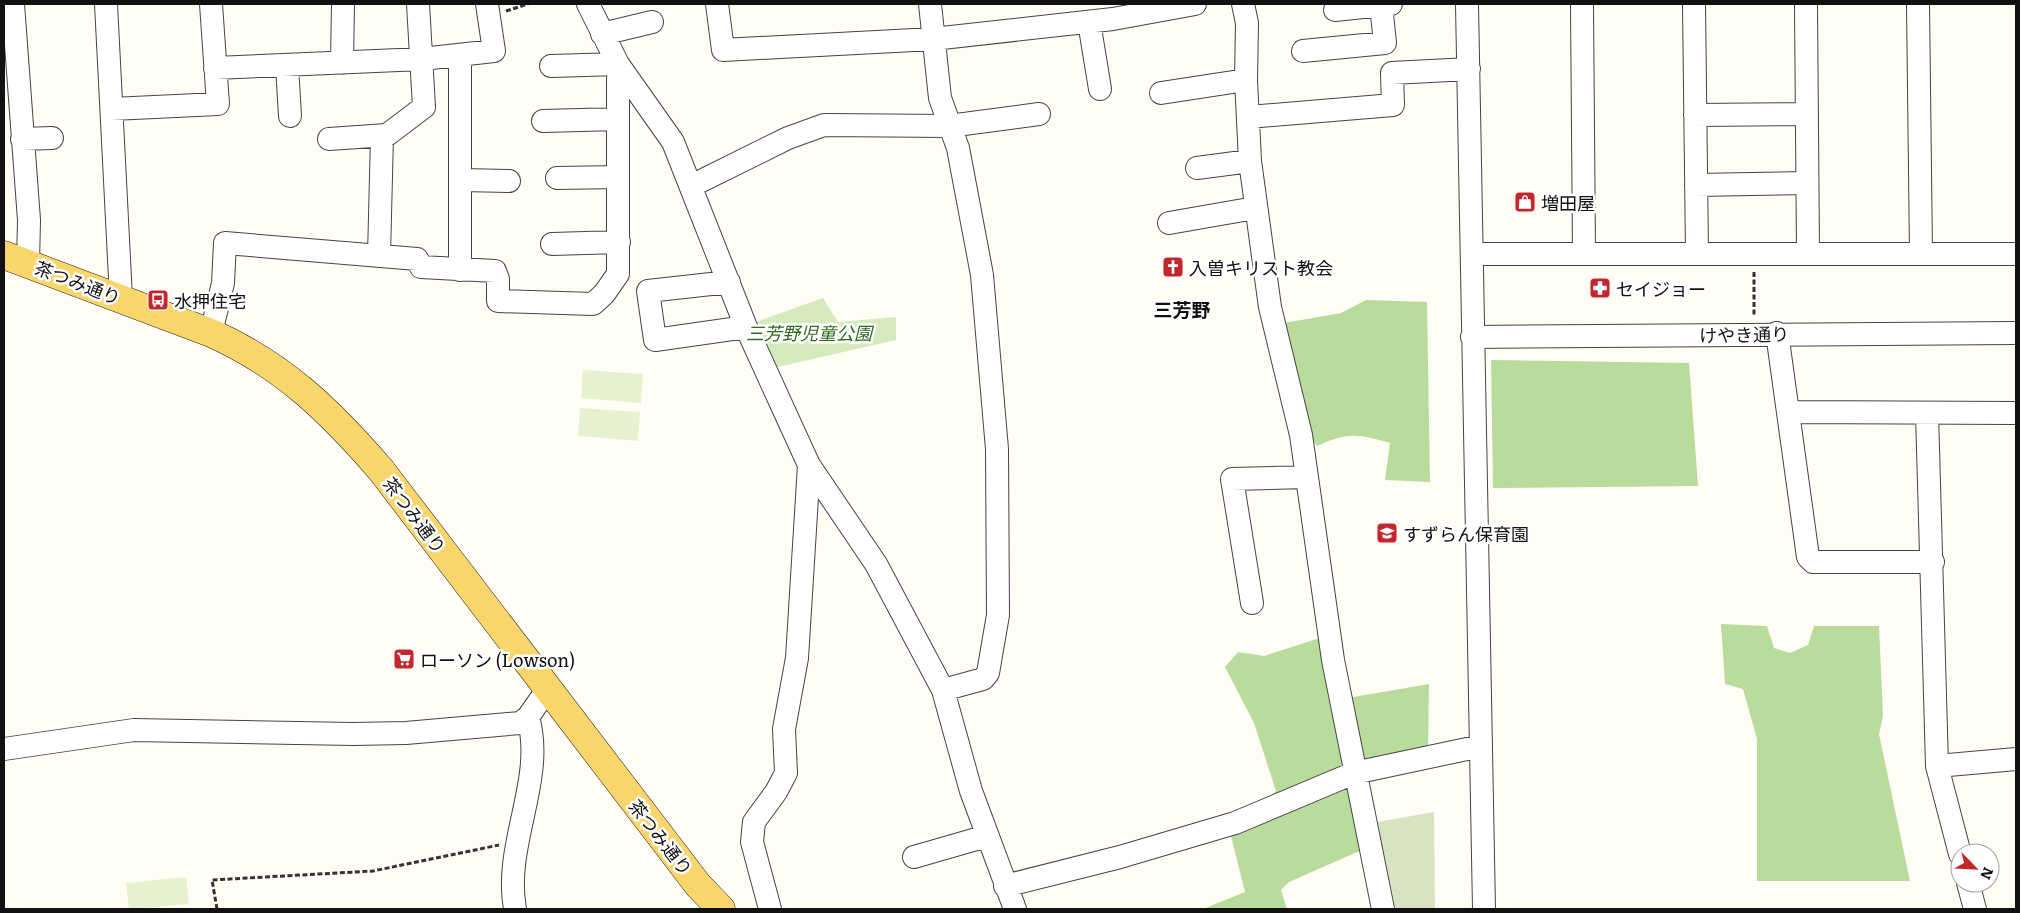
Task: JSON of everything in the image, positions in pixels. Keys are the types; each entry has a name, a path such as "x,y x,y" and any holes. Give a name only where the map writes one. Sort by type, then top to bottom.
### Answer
{"main road":[{"name":"茶つみ通り","path":"16,259 244,347 278,369 346,429 417,516 547,690 698,885 721,909"}],"street":[{"path":"13,4 9,27 11,79 22,139 29,220 16,259"},
{"path":"106,4 121,298"},
{"path":"112,110 218,104 211,4"},
{"path":"342,63 343,4"},
{"path":"329,139 388,135 424,107 418,4"},
{"path":"215,68 287,66 460,56 494,51 487,4"},
{"path":"588,4 619,65 673,142 746,326 809,464 876,564 943,690 971,791 1015,909"},
{"path":"716,4 723,50 933,40 1089,22 1194,4"},
{"path":"930,4 940,98 958,148 982,275 996,448 998,615 988,673 982,679 943,690"},
{"path":"1244,4 1247,23 1246,80 1250,161 1270,307 1301,435 1334,660 1354,773 1382,909"},
{"path":"1303,51 1385,43 1386,4 1335,10"},
{"path":"1467,4 1484,909"},
{"path":"1582,4 1584,254"},
{"path":"1694,4 1696,254"},
{"path":"1806,4 1808,254"},
{"path":"1918,4 1921,254"},
{"path":"602,34 652,22"},
{"path":"1089,22 1100,89"},
{"path":"460,56 460,270"},
{"path":"551,66 619,65"},
{"path":"211,333 223,283 225,243 417,259 421,267 495,271 498,279 498,301 593,304 604,294 618,274 619,65"},
{"path":"287,66 290,116"},
{"path":"1249,117 1392,105 1392,73 1469,69"},
{"path":"1161,93 1246,80"},
{"path":"692,186 788,138 824,125 949,126 1040,114"},
{"path":"1695,115 1806,114"},
{"path":"544,122 618,119"},
{"path":"379,256 382,136"},
{"path":"22,139 52,138"},
{"path":"1197,168 1250,161"},
{"path":"557,178 618,177"},
{"path":"461,180 509,181"},
{"path":"1696,185 1807,183"},
{"path":"1169,223 1256,208"},
{"path":"552,244 619,242"},
{"path":"1472,254 2016,254"},
{"path":"729,282 648,291 655,340 746,326"},
{"name":"けやき通り","path":"1472,337 2016,332"},
{"path":"1777,333 1808,557 1813,562 1932,562"},
{"path":"1789,412 2016,413"},
{"path":"1928,412 1937,766 1957,843"},
{"path":"770,909 752,842 752,832 754,822 776,792 786,773 784,729 797,658 809,464"},
{"path":"1252,603 1232,479 1306,477"},
{"path":"4,750 134,730 406,733 520,723 528,717 547,690"},
{"path":"515,909 513,869 517,840 528,802 532,730 528,717"},
{"path":"1005,886 1235,823 1354,773 1481,746"},
{"path":"1937,766 2016,759"},
{"path":"914,857 987,836"},
{"path":"1971,893 1975,909"}],"path":[{"path":"1754,254 1754,334"},
{"path":"217,909 212,880 373,871 517,840"}],"green space":[{"name":"三芳野児童公園","path":"823,298 838,322 896,317 896,340 769,369 750,324"},
{"path":"1366,300 1427,302 1430,482 1385,480 1390,443 1353,436 1337,438 1317,446 1309,435 1284,323 1341,313"},
{"path":"1491,360 1689,363 1698,486 1493,488"},
{"path":"583,370 643,374 641,403 581,398"},
{"path":"580,408 640,412 638,441 578,436"},
{"path":"1721,624 1767,626 1774,648 1790,653 1808,645 1814,626 1879,626 1883,716 1879,734 1910,881 1757,881 1757,739 1743,689 1725,684"},
{"path":"1326,636 1336,700 1429,684 1428,752 1346,769 1364,849 1289,882 1281,890 1287,909 1203,909 1245,892 1231,836 1276,791 1254,723 1225,667 1238,652 1264,656"},
{"path":"1434,812 1435,909 1384,909 1366,824"},
{"path":"186,877 189,904 129,909 126,883"}],"place":[{"name":"増田屋","path":"1525,202"},
{"name":"入曽キリスト教会","path":"1173,267"},
{"name":"セイジョー","path":"1600,288"},
{"name":"水押住宅","path":"158,300"},
{"name":"すずらん保育園","path":"1387,533"},
{"name":"ローソン (Lowson)","path":"404,659"}],"district":[{"name":"三芳野","path":"1182,309"}]}
